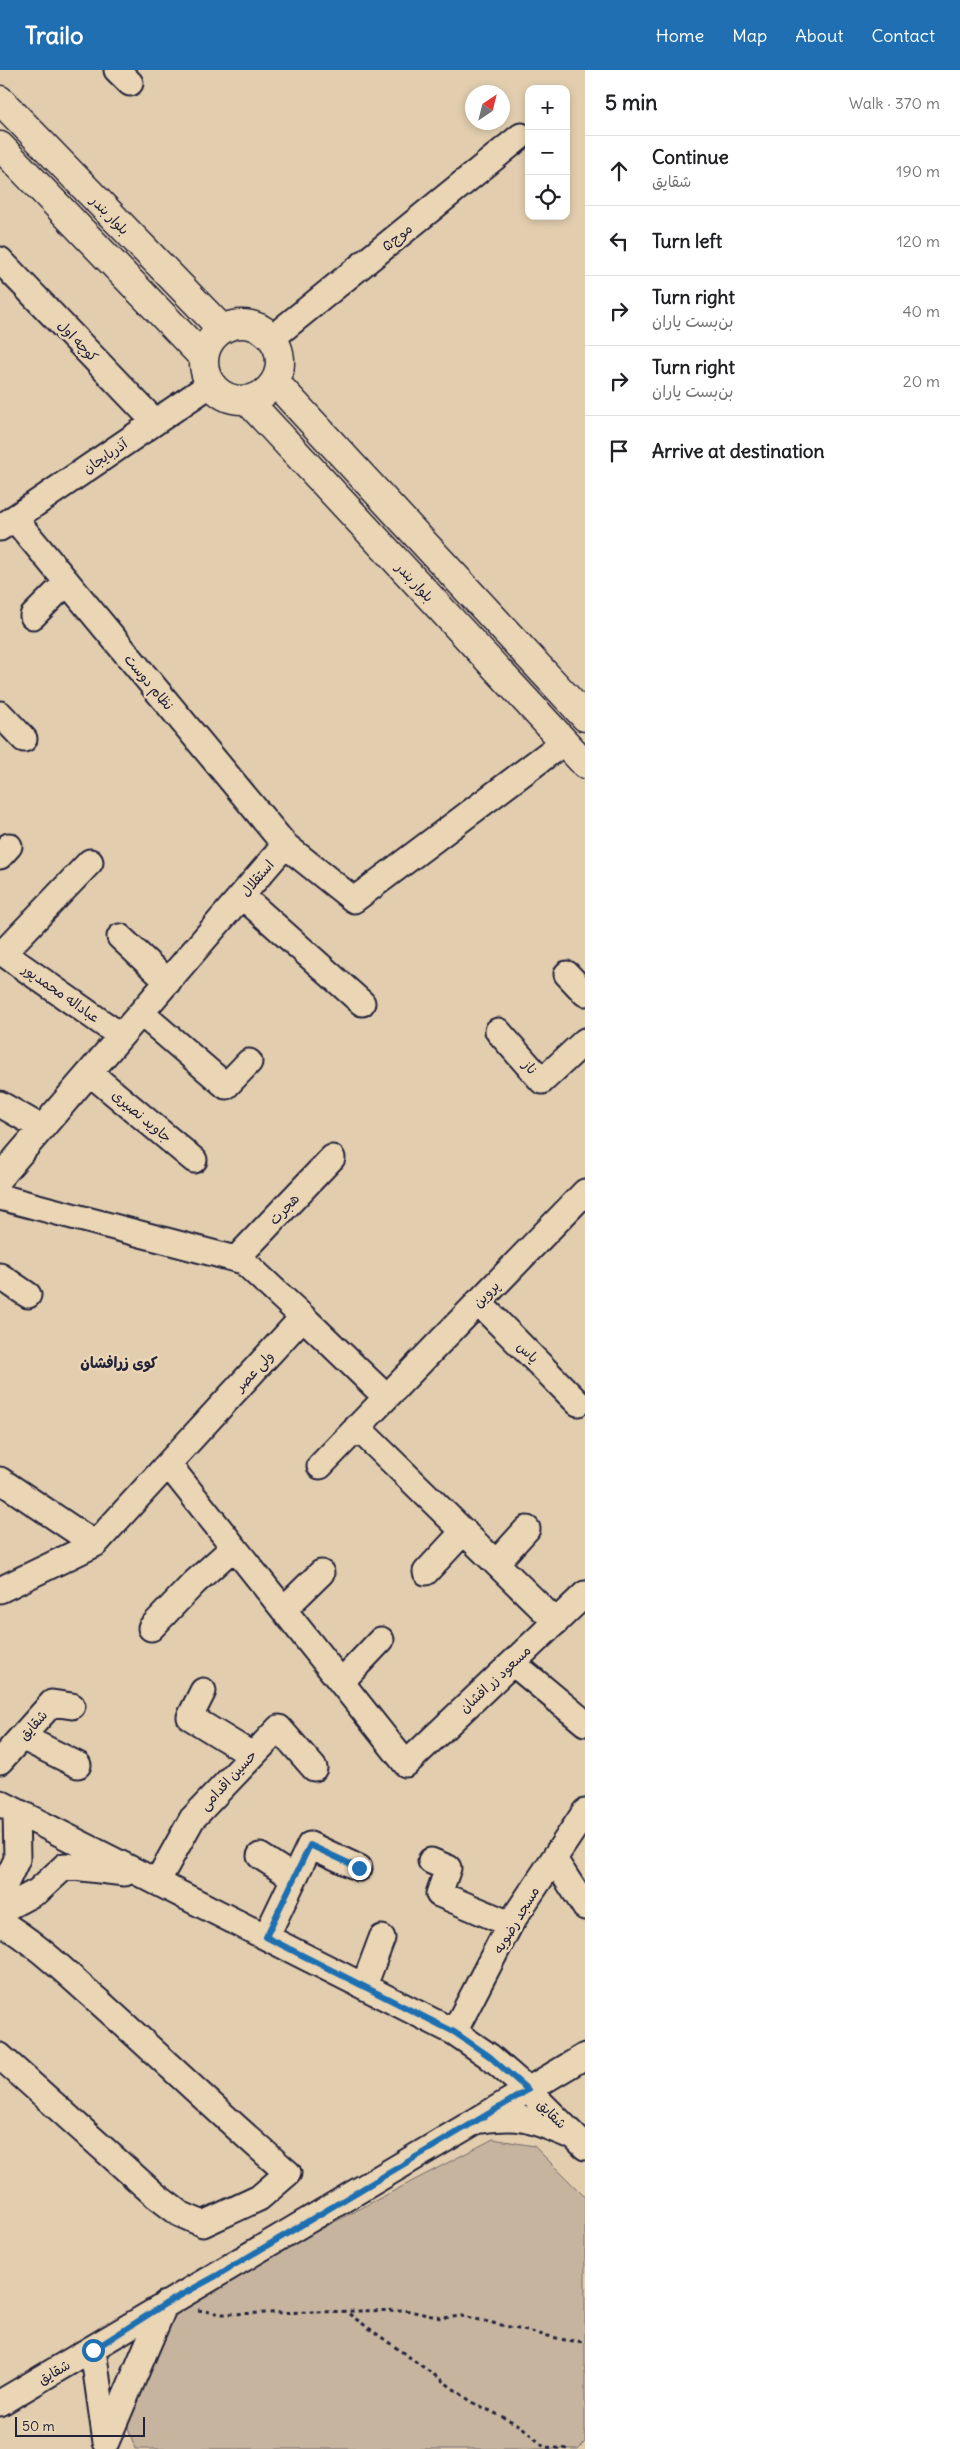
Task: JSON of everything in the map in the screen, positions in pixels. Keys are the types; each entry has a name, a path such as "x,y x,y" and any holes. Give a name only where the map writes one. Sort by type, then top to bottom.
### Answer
{"main road":[{"name":"بلوار بندر","path":"0,100 150,257 222,329"},
{"path":"0,146 204,358"},
{"path":"127,279 150,257"},
{"path":"235,324 249,324 262,329 272,338 279,352 280,360 280,368 275,382 262,394 247,400 233,399 220,394 211,384 205,371 204,358 210,342 222,329 235,324"},
{"path":"275,382 585,718"},
{"name":"بلوار بندر","path":"247,400 585,764"}],"street":[{"name":"موج۵","path":"272,338 521,136"},
{"name":"کوچه اول","path":"0,260 155,422"},
{"name":"آذربایجان","path":"7,523 211,384"},
{"name":"نظام دوست","path":"7,523 67,582 285,845"},
{"path":"33,616 67,582"},
{"path":"0,714 24,739"},
{"path":"285,845 354,900 564,742"},
{"name":"استقلال","path":"0,1177 285,845"},
{"path":"1,952 90,862"},
{"path":"242,896 362,1003"},
{"path":"120,937 168,982"},
{"name":"عباداله محمدپور","path":"1,952 121,1036"},
{"path":"567,974 585,993"},
{"path":"141,1013 226,1086 249,1062"},
{"name":"ناز","path":"498,1031 542,1081 585,1041"},
{"name":"جاوید نصیری","path":"90,1073 194,1160"},
{"path":"0,1104 42,1128"},
{"name":"هجرت","path":"236,1259 332,1158"},
{"name":"پروین","path":"386,1397 585,1192"},
{"path":"0,1197 243,1261 386,1397 320,1466"},
{"path":"0,1276 28,1295"},
{"name":"یاس","path":"478,1302 578,1403"},
{"name":"ولی عصر","path":"95,1544 304,1317"},
{"path":"357,1427 556,1622"},
{"path":"168,1464 342,1681 381,1640"},
{"path":"0,1480 95,1544"},
{"path":"496,1563 527,1529"},
{"path":"426,1572 464,1531"},
{"path":"0,1590 95,1544"},
{"path":"152,1628 194,1584 234,1547"},
{"path":"284,1609 321,1573"},
{"name":"مسعود زر افشان","path":"342,1681 406,1764 585,1594"},
{"path":"513,1662 585,1723"},
{"path":"203,1691 190,1717 252,1756"},
{"name":"شقایق","path":"0,1761 52,1703 72,1706"},
{"name":"حسین اقدامی","path":"150,1878 192,1819 279,1728 314,1768"},
{"path":"22,1737 78,1765"},
{"path":"8,1807 454,2032 489,2056 528,2090 585,2056"},
{"path":"0,1895 17,1859 8,1807"},
{"name":"مسجد رضویه","path":"454,2032 510,1924 585,1812"},
{"path":"266,1937 310,1845 359,1868"},
{"path":"260,1856 294,1878"},
{"path":"554,1859 585,1907"},
{"path":"431,1861 448,1868 439,1894 510,1924"},
{"path":"0,1911 38,1891 65,1866 150,1878"},
{"path":"0,1922 16,1931 64,1971 222,2116 288,2173 259,2198 203,2224 180,2214 155,2195 0,2056"},
{"path":"364,1986 382,1938"},
{"name":"شقایق","path":"0,2404 93,2350 165,2304 216,2276 528,2090 580,2143"},
{"path":"477,2121 505,2117 529,2119 580,2143"},
{"path":"107,2446 165,2304"},
{"path":"93,2350 107,2446"}],"path":[{"path":"165,2304 222,2314 349,2313 405,2310 441,2318 463,2316 565,2340 585,2342"},
{"path":"349,2313 472,2402 521,2426 545,2448 569,2449"}],"shaded area":[{"path":"493,2139 534,2146 585,2197 585,2442 578,2449 135,2449 127,2424 174,2306"}],"district":[{"name":"کوی زرافشان","path":"119,1363"}],"route":[{"path":"93,2350 165,2304 216,2276 528,2090 489,2056 454,2032 266,1937 310,1845 359,1868"}]}
